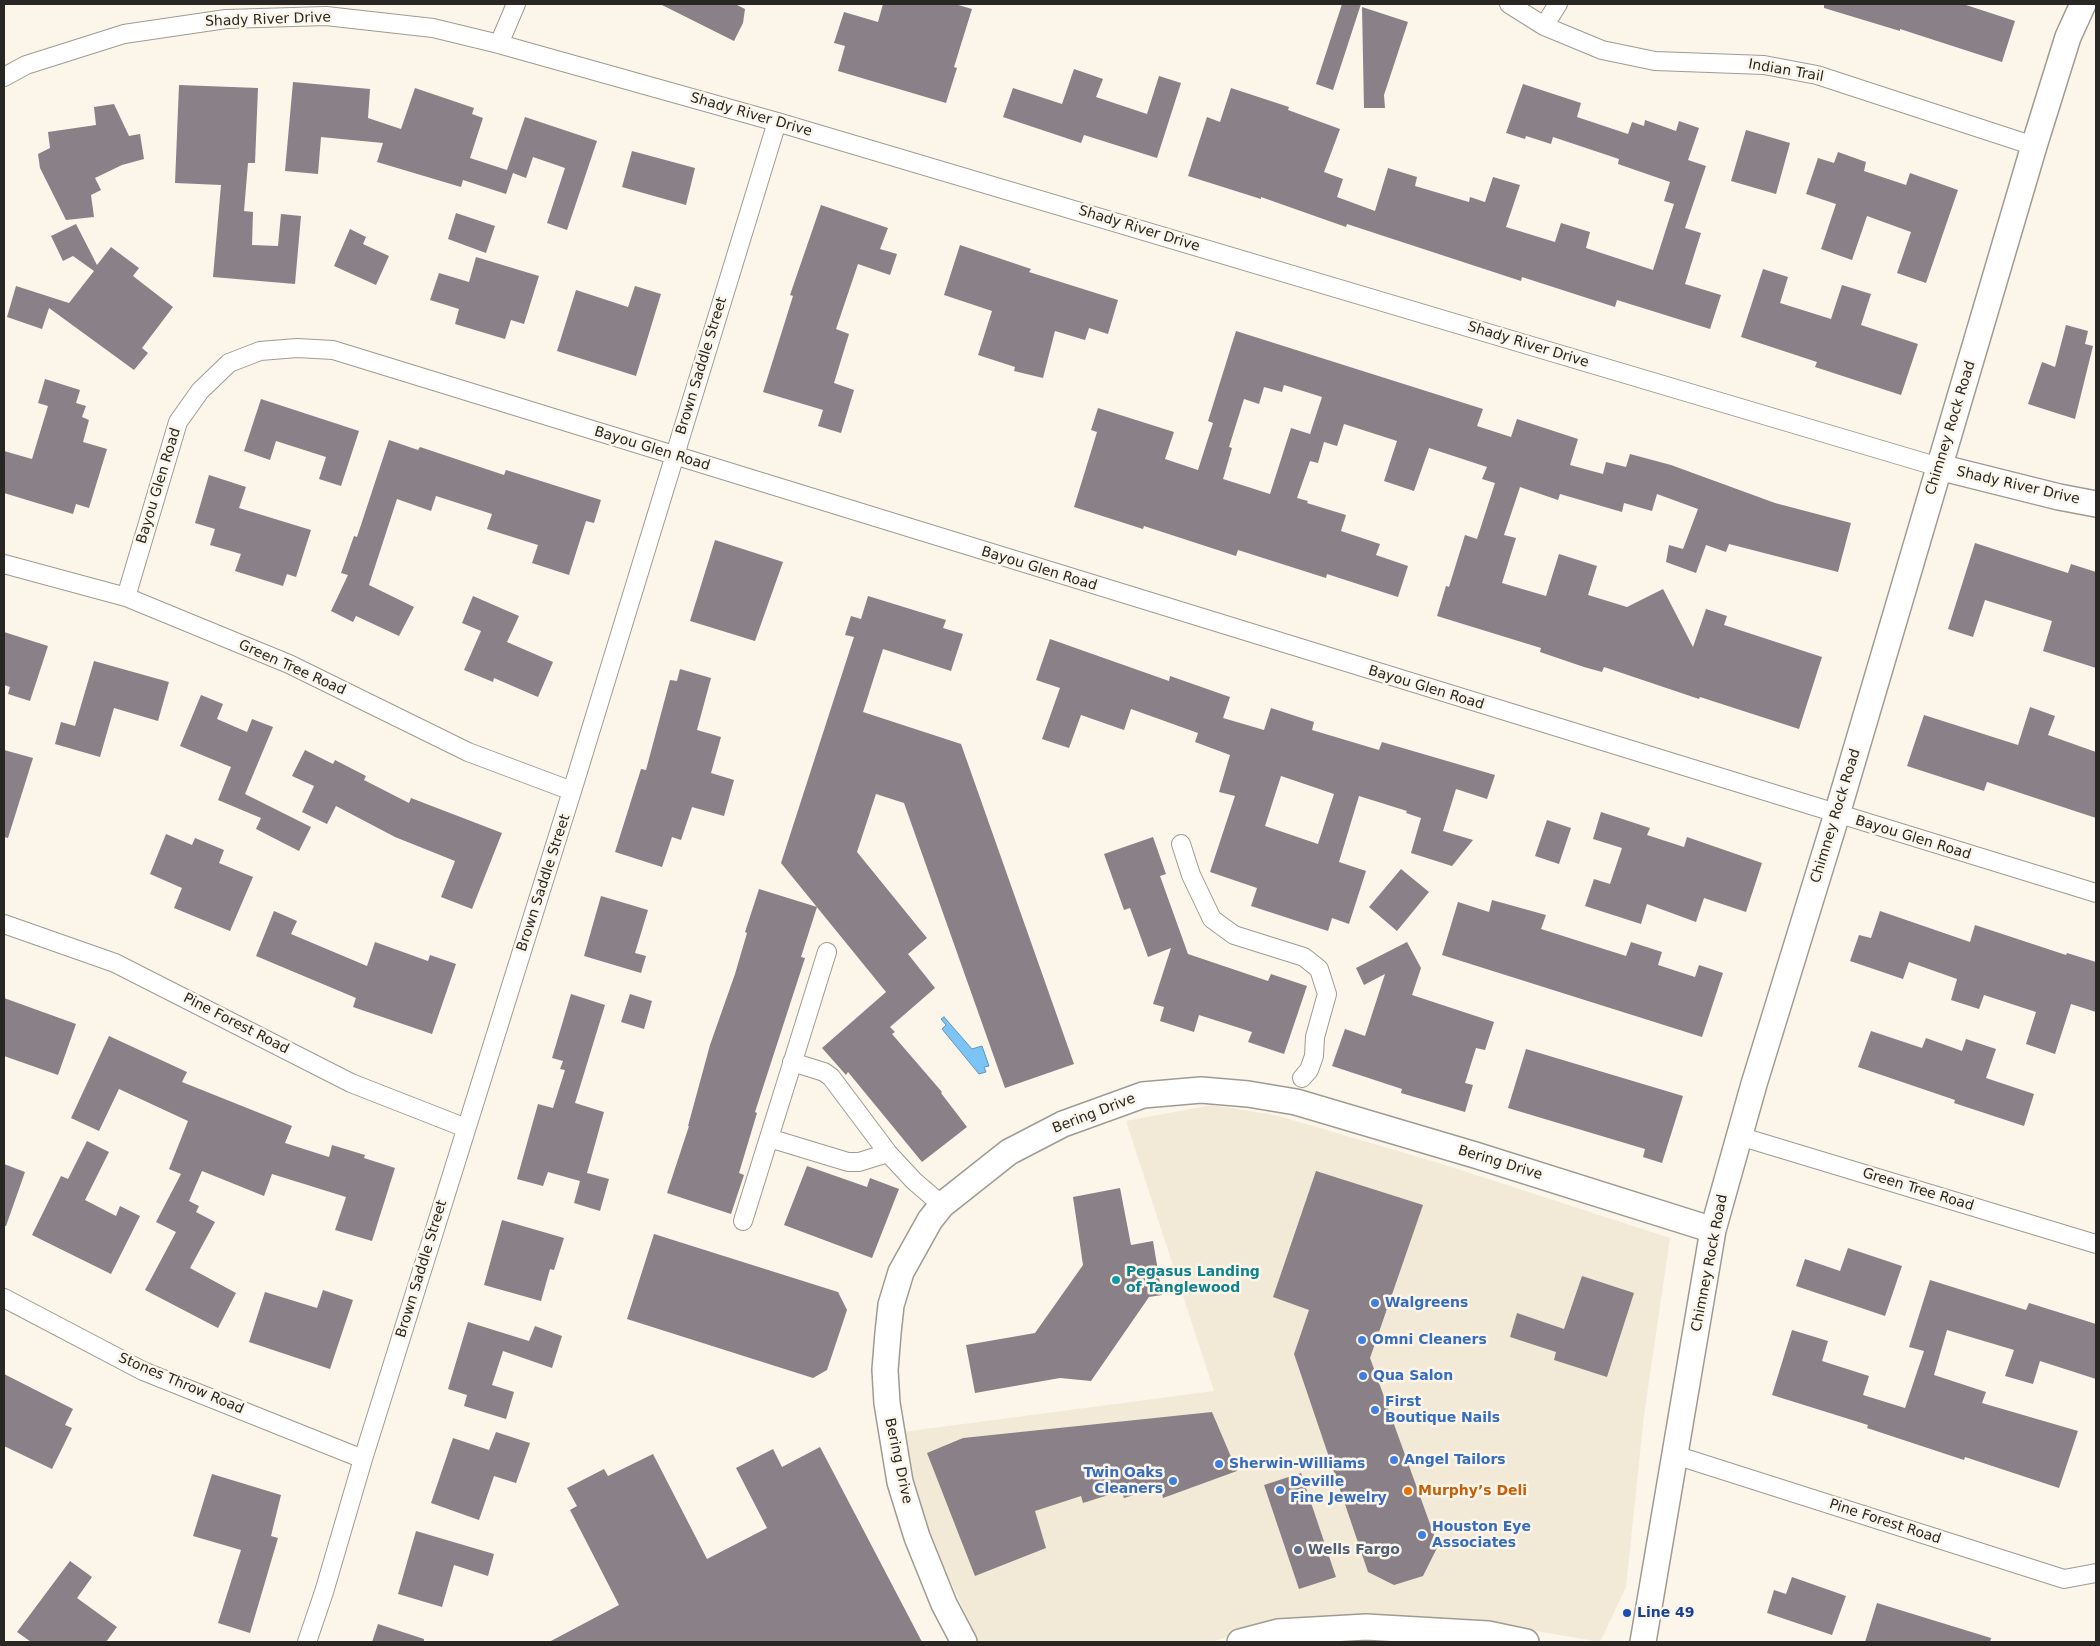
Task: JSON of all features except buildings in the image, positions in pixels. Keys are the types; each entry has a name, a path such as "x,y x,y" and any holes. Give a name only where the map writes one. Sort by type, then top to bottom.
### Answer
{"main road":[{"name":"Chimney Rock Road","path":"1643,1642 1713,1230 1739,1136 1837,814 2034,146 2068,38 2083,4"},
{"name":"Shady River Drive","path":"1939,467 2059,497 2096,504"},
{"name":"Bering Drive","path":"964,1642 944,1604 917,1537 900,1482 887,1403 885,1370 891,1305 900,1272 919,1238 942,1205 1009,1152 1063,1124 1143,1095 1201,1090 1256,1095 1296,1102 1475,1155 1713,1230"},
{"path":"1240,1642 1366,1627 1488,1634 1526,1642"}],"street":[{"path":"498,44 516,4"},
{"name":"Indian Trail","path":"1509,4 1544,26 1602,50 1655,61 1764,64 1817,75 2034,146"},
{"path":"1544,26 1558,4"},
{"name":"Shady River Drive","path":"4,77 26,65 124,34 226,19 326,16 433,28 498,44 777,122 1939,467"},
{"name":"Brown Saddle Street","path":"307,1642 572,791 777,122"},
{"name":"Bayou Glen Road","path":"126,597 178,422 200,391 229,363 260,351 297,348 333,350 674,457 2096,894"},
{"name":"Green Tree Road","path":"4,564 126,597 289,664 468,752 572,791"},
{"path":"1181,844 1191,875 1212,919 1234,935 1304,957 1319,969 1328,994 1315,1037 1314,1056 1310,1070 1302,1078 1296,1102"},
{"name":"Pine Forest Road","path":"4,924 114,963 351,1083 466,1128"},
{"path":"743,1221 827,952"},
{"path":"792,1062 824,1072 831,1077 888,1153 914,1181 942,1205"},
{"name":"Green Tree Road","path":"1739,1136 2096,1244"},
{"path":"769,1138 848,1162 859,1162 888,1153"},
{"name":"Stones Throw Road","path":"4,1298 143,1371 363,1459"},
{"name":"Pine Forest Road","path":"1675,1455 2064,1579 2096,1573"}],"shaded area":[{"path":"1212,1105 1275,1115 1442,1164 1670,1238 1644,1415 1626,1587 1600,1642 1474,1620 1364,1619 1258,1628 1210,1642 979,1642 941,1561 912,1485 903,1432 1214,1391 1126,1121"}],"water":[{"path":"944,1017 972,1049 982,1046 989,1066 984,1067 986,1072 979,1074 942,1029 946,1025 941,1019"}],"place":[{"name":"Pegasus Landing of Tanglewood","path":"1116,1280"},
{"name":"Walgreens","path":"1375,1303"},
{"name":"Omni Cleaners","path":"1362,1340"},
{"name":"Qua Salon","path":"1363,1376"},
{"name":"First Boutique Nails","path":"1375,1410"},
{"name":"Angel Tailors","path":"1394,1460"},
{"name":"Sherwin-Williams","path":"1219,1464"},
{"name":"Twin Oaks Cleaners","path":"1173,1481"},
{"name":"Deville Fine Jewelry","path":"1280,1490"},
{"name":"Murphy’s Deli","path":"1408,1491"},
{"name":"Houston Eye Associates","path":"1422,1535"},
{"name":"Wells Fargo","path":"1298,1550"},
{"name":"Line 49","path":"1627,1613"}]}
